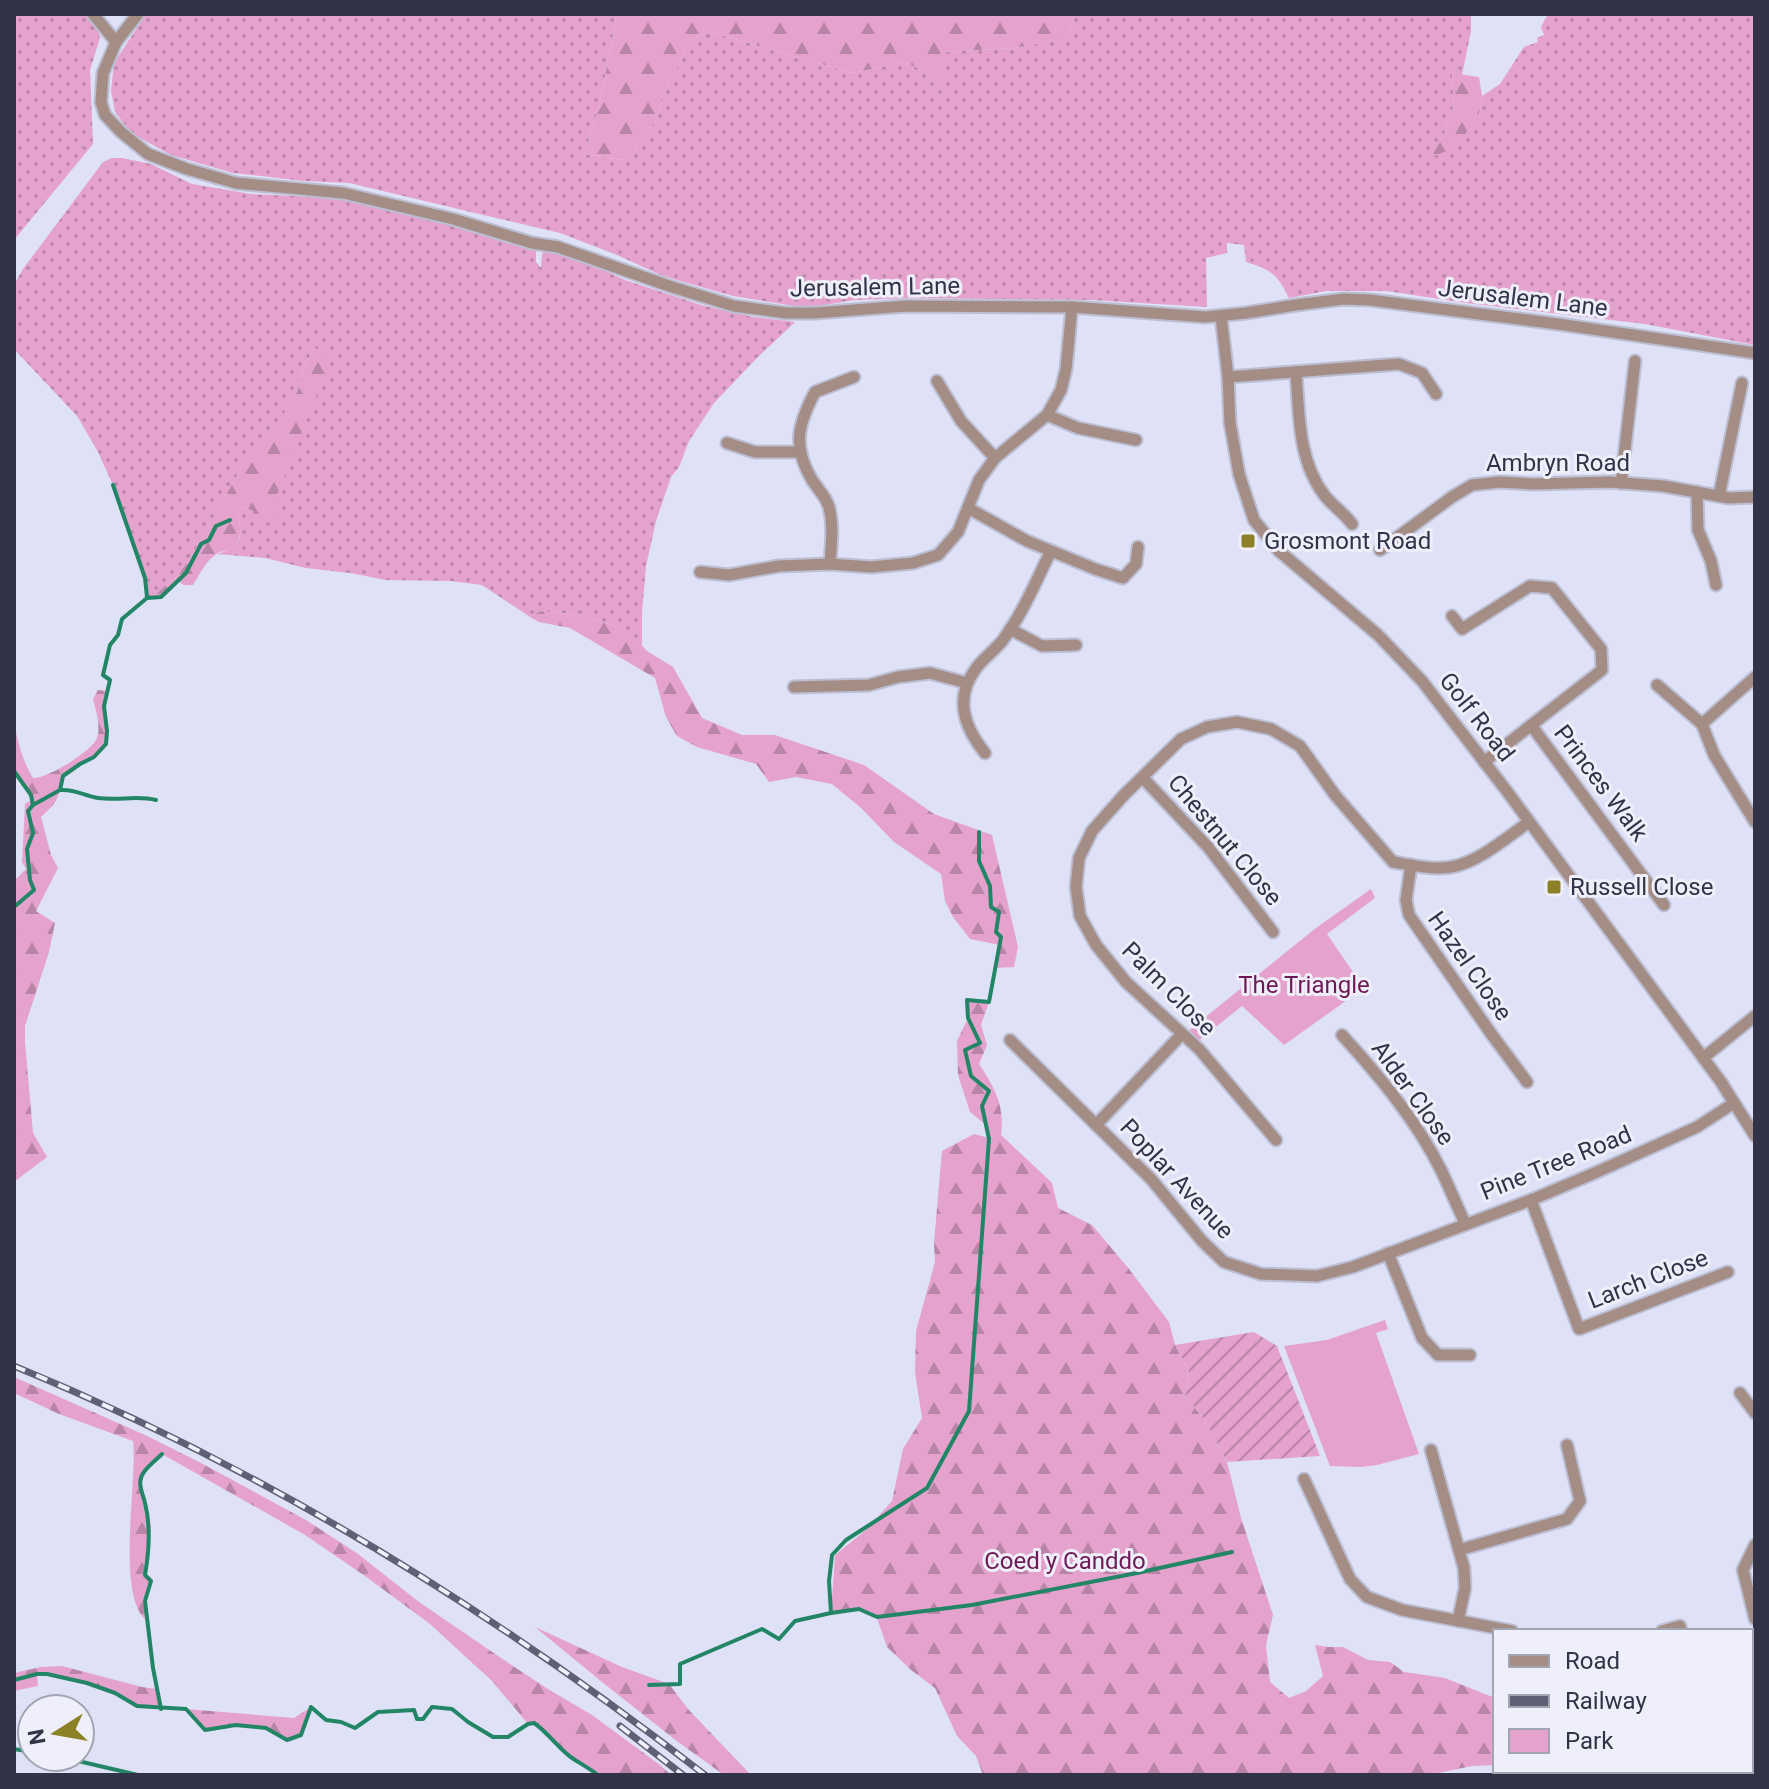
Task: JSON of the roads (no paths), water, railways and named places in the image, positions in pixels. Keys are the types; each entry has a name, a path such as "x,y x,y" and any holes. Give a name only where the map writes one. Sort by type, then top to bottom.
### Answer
{"street":[{"path":"93,14 116,42"},
{"name":"Jerusalem Lane","path":"138,14 116,42 103,73 101,102 105,115 148,154 236,183 343,193 439,215 532,243 558,247 734,306 786,313 906,306 1072,307 1221,316 1344,299 1370,300 1755,353"},
{"path":"700,572 729,575 779,566 830,564 871,567 913,563 938,555 958,532 979,480 995,458 1047,415 1061,390 1072,307"},
{"name":"Golf Road","path":"1221,316 1230,423 1239,474 1254,520 1279,551 1378,635 1422,681 1703,1058 1755,1136"},
{"path":"1621,483 1635,361"},
{"path":"1228,377 1399,364 1422,373 1436,394"},
{"path":"1296,372 1301,436 1311,471 1324,495 1352,524"},
{"path":"830,564 832,530 828,504 810,477 798,444 803,416 815,392 854,377"},
{"path":"937,381 961,421 995,458"},
{"path":"1719,496 1742,383"},
{"path":"1047,415 1078,428 1136,440"},
{"path":"727,443 755,452 801,452"},
{"name":"Ambryn Road","path":"1380,550 1472,485 1500,482 1621,483 1663,486 1729,498 1755,497"},
{"path":"1697,492 1698,530 1711,561 1716,585"},
{"path":"968,508 1027,541 1123,578 1136,564 1138,547"},
{"path":"985,753 966,721 962,701 967,683 1010,629 1051,551"},
{"path":"1452,616 1462,629 1530,586 1552,588 1601,649 1602,670 1484,762"},
{"path":"1010,629 1042,646 1076,645"},
{"path":"794,687 869,685 930,673 967,683"},
{"path":"1702,724 1755,677"},
{"path":"1657,685 1702,724 1714,755 1755,822"},
{"name":"Palm Close","path":"1276,1140 1199,1049 1126,982 1096,945 1080,916 1076,887 1079,858 1092,831 1181,739 1207,727 1237,722 1271,729 1300,746 1335,795 1393,862 1411,865"},
{"name":"Princes Walk","path":"1531,725 1664,905"},
{"name":"Chestnut Close","path":"1143,778 1208,847 1273,932"},
{"path":"1411,865 1452,867 1478,856 1529,822"},
{"name":"Hazel Close","path":"1411,865 1406,900 1409,915 1527,1082"},
{"path":"1703,1058 1755,1016"},
{"path":"1096,1125 1182,1034"},
{"name":"Alder Close","path":"1342,1035 1411,1120 1441,1170 1465,1223"},
{"name":"Poplar Avenue","path":"1010,1040 1151,1179 1202,1241 1224,1262 1261,1274 1317,1276 1353,1267 1388,1253"},
{"name":"Pine Tree Road","path":"1388,1253 1531,1200 1657,1147 1697,1127 1734,1103"},
{"name":"Larch Close","path":"1531,1200 1579,1329 1728,1272"},
{"path":"1388,1253 1422,1338 1438,1355 1470,1355"},
{"path":"1740,1393 1755,1413"},
{"path":"1459,1550 1567,1519 1580,1501 1567,1445"},
{"path":"1431,1450 1464,1568 1465,1588 1458,1621"},
{"path":"1304,1479 1350,1579 1367,1597 1402,1610 1501,1629"},
{"path":"1755,1545 1743,1570 1755,1619"}],"waterway":[{"path":"113,485 145,578 147,597"},
{"path":"14,907 34,890 27,849 33,833 28,811 60,790 63,776 94,757 106,744 104,706 110,680 103,675 110,645 118,635 122,619 147,598 161,597 186,573 201,544 209,540 216,526 230,520"},
{"path":"14,771 31,795 33,805"},
{"path":"61,790 98,798 156,800"},
{"path":"831,1613 829,1581 832,1555 846,1540 927,1488 969,1411 989,1139 982,1106 989,1091 971,1076 965,1050 980,1043 968,1018 967,1000 989,1002 1001,937 996,932 999,912 991,907 990,886 979,861 979,832"},
{"path":"161,1709 145,1601 151,1581 145,1575 149,1530 140,1484 144,1472 162,1454"},
{"path":"649,1685 680,1684 680,1664 762,1629 779,1639 795,1621 859,1609 877,1617 972,1605 1232,1552"},
{"path":"14,1680 47,1674 87,1683 115,1693 137,1706 186,1709 205,1730 236,1725 266,1728 287,1740 301,1735 311,1707 326,1720 355,1728 378,1712 414,1710 417,1719 423,1719 432,1707 452,1709 493,1737 508,1737 534,1723 570,1756 598,1775"},
{"path":"96,1765 138,1775"}],"railway":[{"path":"14,1366 197,1450 373,1547 543,1656 705,1775"},
{"path":"620,1726 683,1775"}],"place":[{"name":"Grosmont Road","path":"1248,541"},
{"name":"Russell Close","path":"1554,887"}],"park label":[{"name":"The Triangle","path":"1304,985"},
{"name":"Coed y Canddo","path":"1065,1561"}]}
